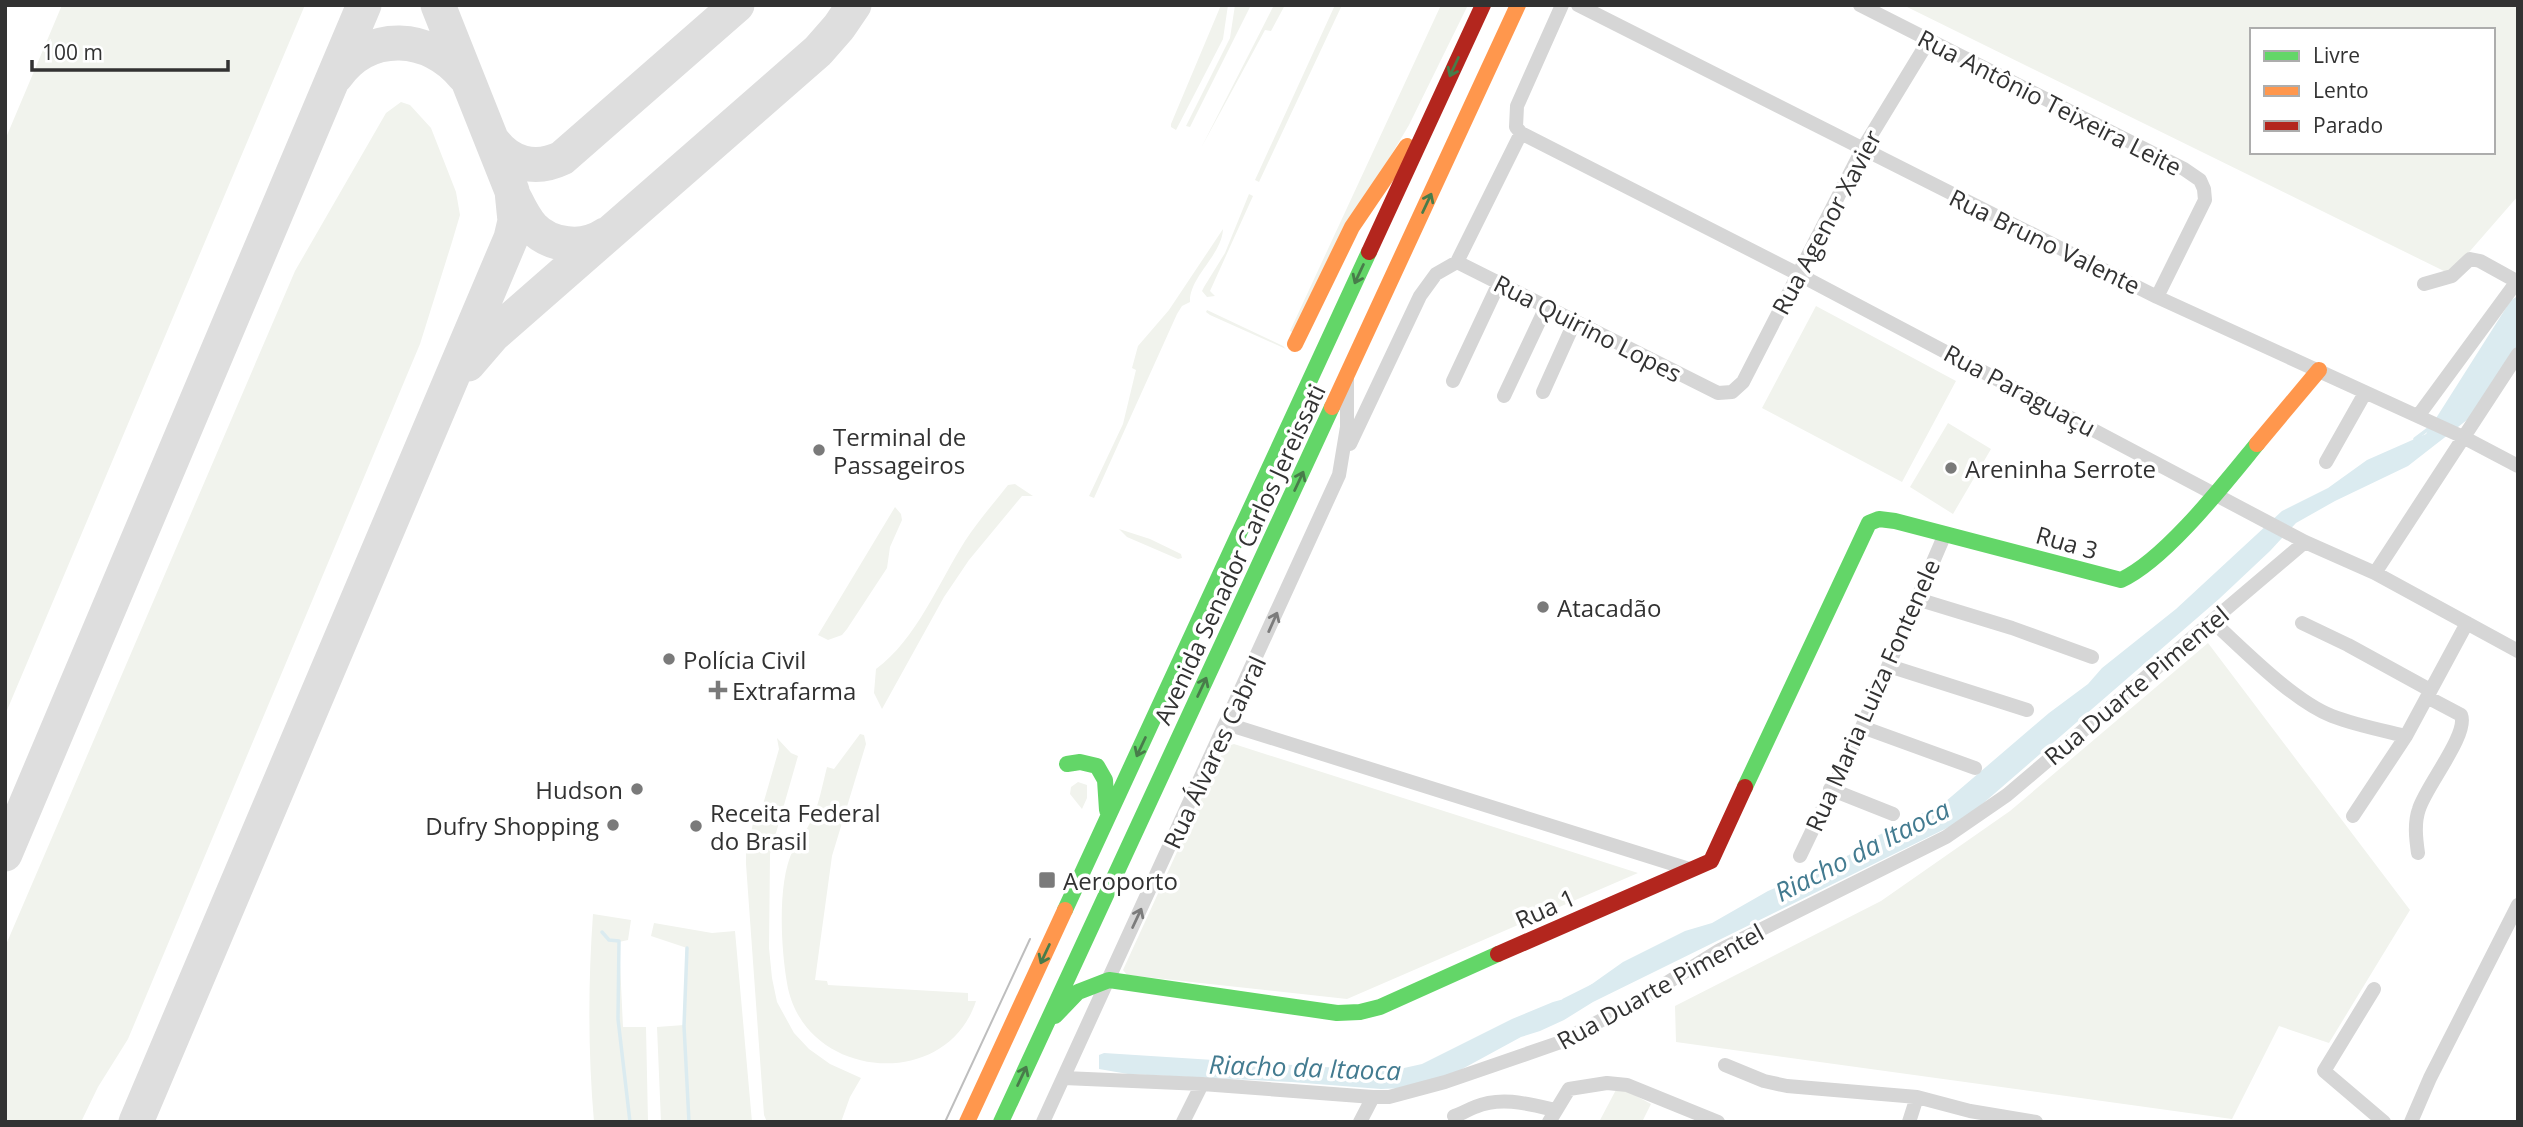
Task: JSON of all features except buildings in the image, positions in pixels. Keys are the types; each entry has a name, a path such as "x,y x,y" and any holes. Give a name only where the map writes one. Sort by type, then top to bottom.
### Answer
{"main road":[{"name":"Avenida Senador Carlos Jereissati","path":"967,1122 1483,5"},
{"name":"Avenida Senador Carlos Jereissati","path":"1001,1122 1518,5"},
{"path":"1295,344 1352,227 1440,98"},
{"name":"Rua 3","path":"1874,519 1895,521 2121,580 2138,572 2216,493 2319,370"},
{"name":"Rua 1","path":"1043,1030 1074,993 1089,985 1109,980 1337,1013 1360,1012 1380,1007 1711,861 1866,526 1874,519"},
{"path":"1067,765 1085,762 1098,766 1104,772 1108,786 1107,821"}],"street":[{"name":"Rua Álvares Cabral","path":"1344,456 1420,296 1436,274 1457,262 1521,133 1516,127 1517,106 1562,5"},
{"name":"Rua Bruno Valente","path":"1578,5 2157,297 2462,437 2518,467"},
{"name":"Rua Antônio Teixeira Leite","path":"1860,5 2153,152 2200,180 2205,200 2157,297"},
{"name":"Rua Agenor Xavier","path":"1718,393 1732,392 1743,382 1862,150 1929,40"},
{"name":"Rua Paraguaçu","path":"1521,133 1798,274 2301,540 2375,573 2518,650"},
{"path":"2421,418 2517,281 2480,261 2470,259 2452,276 2424,284"},
{"name":"Rua Quirino Lopes","path":"1457,262 1718,393"},
{"path":"1453,381 1499,283"},
{"path":"1504,396 1546,307"},
{"path":"1543,392 1575,321"},
{"path":"2375,573 2518,354"},
{"name":"Rua Álvares Cabral","path":"1043,1122 1339,475 1348,419 1347,377"},
{"path":"2326,462 2365,393"},
{"name":"Rua Maria Luiza Fontenele","path":"1800,856 1862,727 1945,534"},
{"name":"Rua Duarte Pimentel","path":"1064,1078 1389,1097 1445,1082 1558,1043 1636,1002 1720,950 1946,837 2007,795 2212,621 2301,540"},
{"path":"1917,599 2012,628 2092,657"},
{"path":"2212,621 2311,706 2330,716 2406,736"},
{"path":"2353,816 2406,736 2467,623"},
{"path":"2302,624 2348,645 2461,715 2464,721 2458,739 2429,785 2417,813 2418,853"},
{"path":"1889,666 2027,710"},
{"path":"1227,724 1689,869"},
{"path":"1862,727 1975,768"},
{"path":"1830,789 1893,814"},
{"path":"2411,1122 2430,1077 2518,905"},
{"path":"2374,989 2325,1071 2384,1122"},
{"path":"1725,1065 1764,1081 1787,1086 1917,1097 1970,1111 2036,1122"},
{"path":"1454,1116 1500,1101 1522,1102 1552,1116 1569,1089 1607,1083 1627,1084 1718,1122"},
{"path":"1183,1122 1202,1084"},
{"path":"1360,1122 1373,1097"},
{"path":"1909,1122 1917,1097"}],"shaded area":[{"path":"62,5 305,5 5,715 5,140"},
{"path":"1221,5 1228,5 1223,39 1176,130 1171,124"},
{"path":"1235,5 1251,5 1190,127 1186,126 1230,38"},
{"path":"1274,5 1285,5 1271,31 1265,30 1201,148"},
{"path":"1335,5 1342,5 1259,182 1255,180"},
{"path":"1441,5 1468,5 1409,125 1371,189 1294,333 1290,331"},
{"path":"1903,5 2518,5 2518,196 2450,274"},
{"path":"401,102 410,105 431,128 456,192 460,215 420,344 128,1039 98,1087 81,1122 5,1122 5,947 295,271 386,113"},
{"path":"1249,194 1253,196 1210,291 1215,296 1207,297 1202,291 1225,253"},
{"path":"1223,229 1217,248 1195,284 1190,302 1182,306 1177,314 1094,498 1089,496 1123,424 1136,370 1132,368 1138,346 1169,310"},
{"path":"1816,306 1956,381 1902,482 1762,408"},
{"path":"1207,310 1283,346 1286,349 1210,315"},
{"name":"Areninha Serrote","path":"1948,423 1991,449 1953,514 1910,487"},
{"path":"1015,484 1033,496 1022,496 969,560 944,597 882,709 874,693 876,669 915,627 975,526 1008,485"},
{"path":"895,507 902,520 890,547 887,568 842,635 828,640 818,635"},
{"path":"1119,529 1150,539 1181,554 1182,558 1178,559 1127,537"},
{"path":"2208,643 2410,910 2329,1043 2279,1026 2232,1119 1676,1042 1675,1006 1881,901 2010,811"},
{"path":"860,734 864,735 866,744 832,856 815,980 827,981 828,985 968,993 968,1001 976,1001 960,1031 936,1051 907,1061 876,1063 846,1056 819,1040 798,1015 787,983 782,934 782,897 788,863 813,816 827,767 834,769"},
{"path":"777,738 791,753 798,756 770,854 769,948 772,978 777,1002 794,1033 809,1049 830,1064 861,1078 850,1097 841,1122 767,1122 764,1115 746,838 750,838 753,823 760,815 779,749"},
{"path":"1234,744 1638,873 1347,999 1127,975 1123,970 1225,747"},
{"path":"1078,782 1087,785 1087,798 1082,809 1070,794 1071,787"},
{"path":"593,914 631,920 628,940 619,942 623,1027 646,1027 648,1122 594,1122 589,1018"},
{"path":"654,923 712,933 735,931 752,1122 661,1122 657,1027 684,1025 687,948 651,936"},
{"path":"1618,1086 1651,1104 1642,1122 1599,1122"}],"water":[{"path":"2518,296 2518,347 2467,420 2408,466 2296,523 2219,599 1972,813 1949,827 1593,1002 1564,1020 1521,1037 1453,1074 1404,1088 1381,1089 1128,1074 1099,1069 1099,1055 1104,1053 1371,1070 1395,1070 1422,1064 1512,1019 1575,996 1623,962 1685,931 1712,923 1768,891 1849,855 1867,841 1945,802 2049,713 2088,684 2102,668 2176,609 2282,511 2328,488 2367,460 2426,434 2511,300"}],"waterway":[{"name":"Riacho da Itaoca","path":"2415,439 2431,427"},
{"path":"602,932 609,940 619,941 618,1019 630,1122"},
{"path":"687,948 684,1026 689,1122"},
{"name":"Riacho da Itaoca","path":"1564,1000 1592,986"}],"taxiway":[{"path":"5,854 364,5"},
{"path":"136,1122 511,238 515,221 512,191 438,5"},
{"path":"492,140 506,155 523,163 542,164 562,158 737,5"},
{"path":"468,364 493,335 818,51 854,5"},
{"path":"336,76 350,61 365,51 400,43 417,45 434,52 450,62 464,76"},
{"path":"514,197 529,224 539,233 557,242 587,243 605,235"}],"tram line":[{"path":"945,1122 1030,939"}],"traffic: fast":[{"path":"1065,910 1369,252"},
{"path":"1001,1122 1332,407"},
{"path":"1745,787 1869,523 1879,519 1895,521 2121,580 2138,570 2175,538 2212,499 2257,444"},
{"path":"1067,764 1080,762 1097,766 1105,780 1107,810"},
{"path":"1055,1016 1078,992 1109,980 1337,1013 1360,1012 1380,1007 1498,954"}],"traffic: slow":[{"path":"1332,407 1518,5"},
{"path":"1295,344 1352,227 1407,146"},
{"path":"2257,444 2319,370"},
{"path":"967,1122 1065,910"}],"traffic: jam":[{"path":"1369,252 1483,5"},
{"path":"1498,954 1711,861 1745,787"}],"place":[{"name":"Terminal de Passageiros","path":"819,450"},
{"name":"Areninha Serrote","path":"1951,468"},
{"name":"Atacadão","path":"1543,607"},
{"name":"Polícia Civil","path":"669,659"},
{"name":"Extrafarma","path":"718,690"},
{"name":"Hudson","path":"637,789"},
{"name":"Dufry Shopping","path":"613,825"},
{"name":"Receita Federal do Brasil","path":"696,826"},
{"name":"Aeroporto","path":"1047,880"}]}
